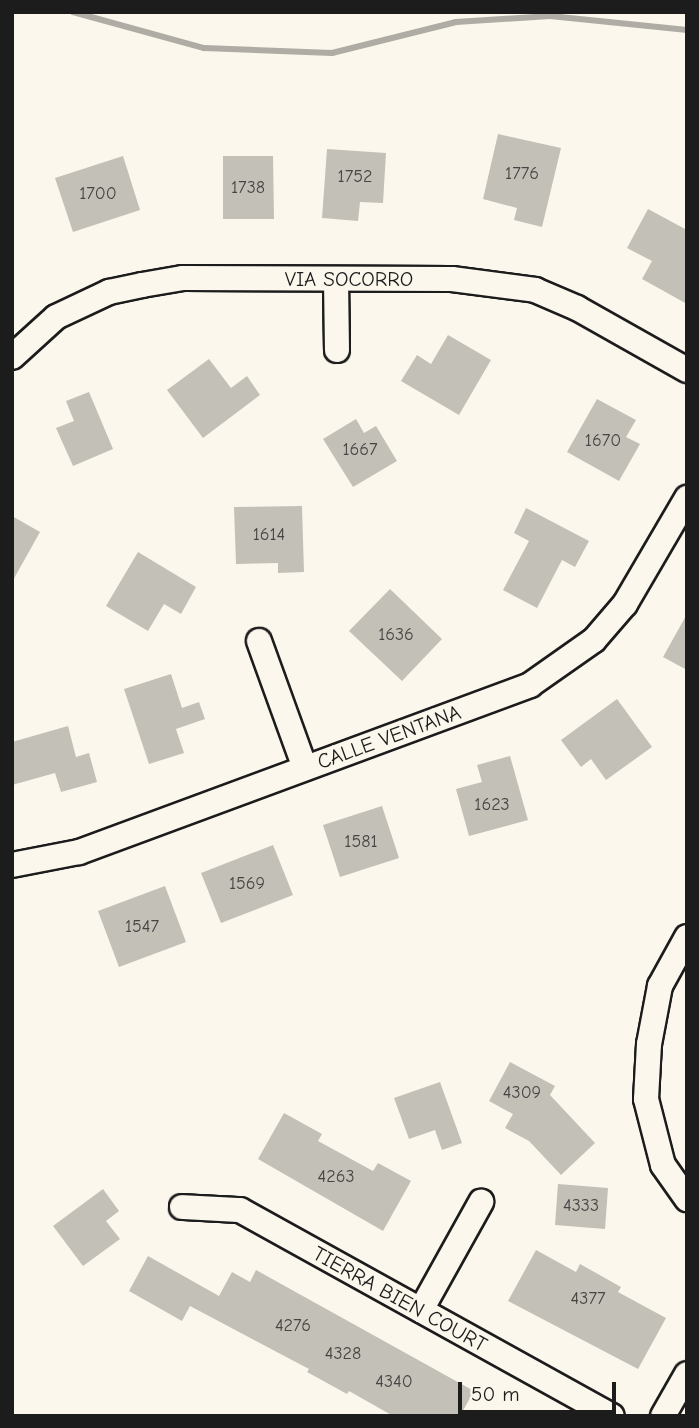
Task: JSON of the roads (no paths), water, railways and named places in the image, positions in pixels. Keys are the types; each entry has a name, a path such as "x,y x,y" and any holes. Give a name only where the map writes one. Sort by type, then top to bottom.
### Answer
{"street":[{"name":"VIA SOCORRO","path":"12,357 56,317 109,292 183,278 452,279 535,290 577,308 687,370"},
{"path":"336,279 337,350"},
{"name":"CALLE VENTANA","path":"12,865 31,864 79,852 530,685 561,666 594,640 625,604 687,498"},
{"path":"259,641 305,768"},
{"path":"687,937 660,986 649,1044 646,1099 663,1165 687,1199"},
{"path":"421,1310 481,1202"},
{"name":"TIERRA BIEN COURT","path":"182,1207 240,1210 612,1416"},
{"path":"663,1416 687,1374"}],"waterway":[{"path":"73,12 204,48 332,53 456,22 550,16 687,30"}]}
